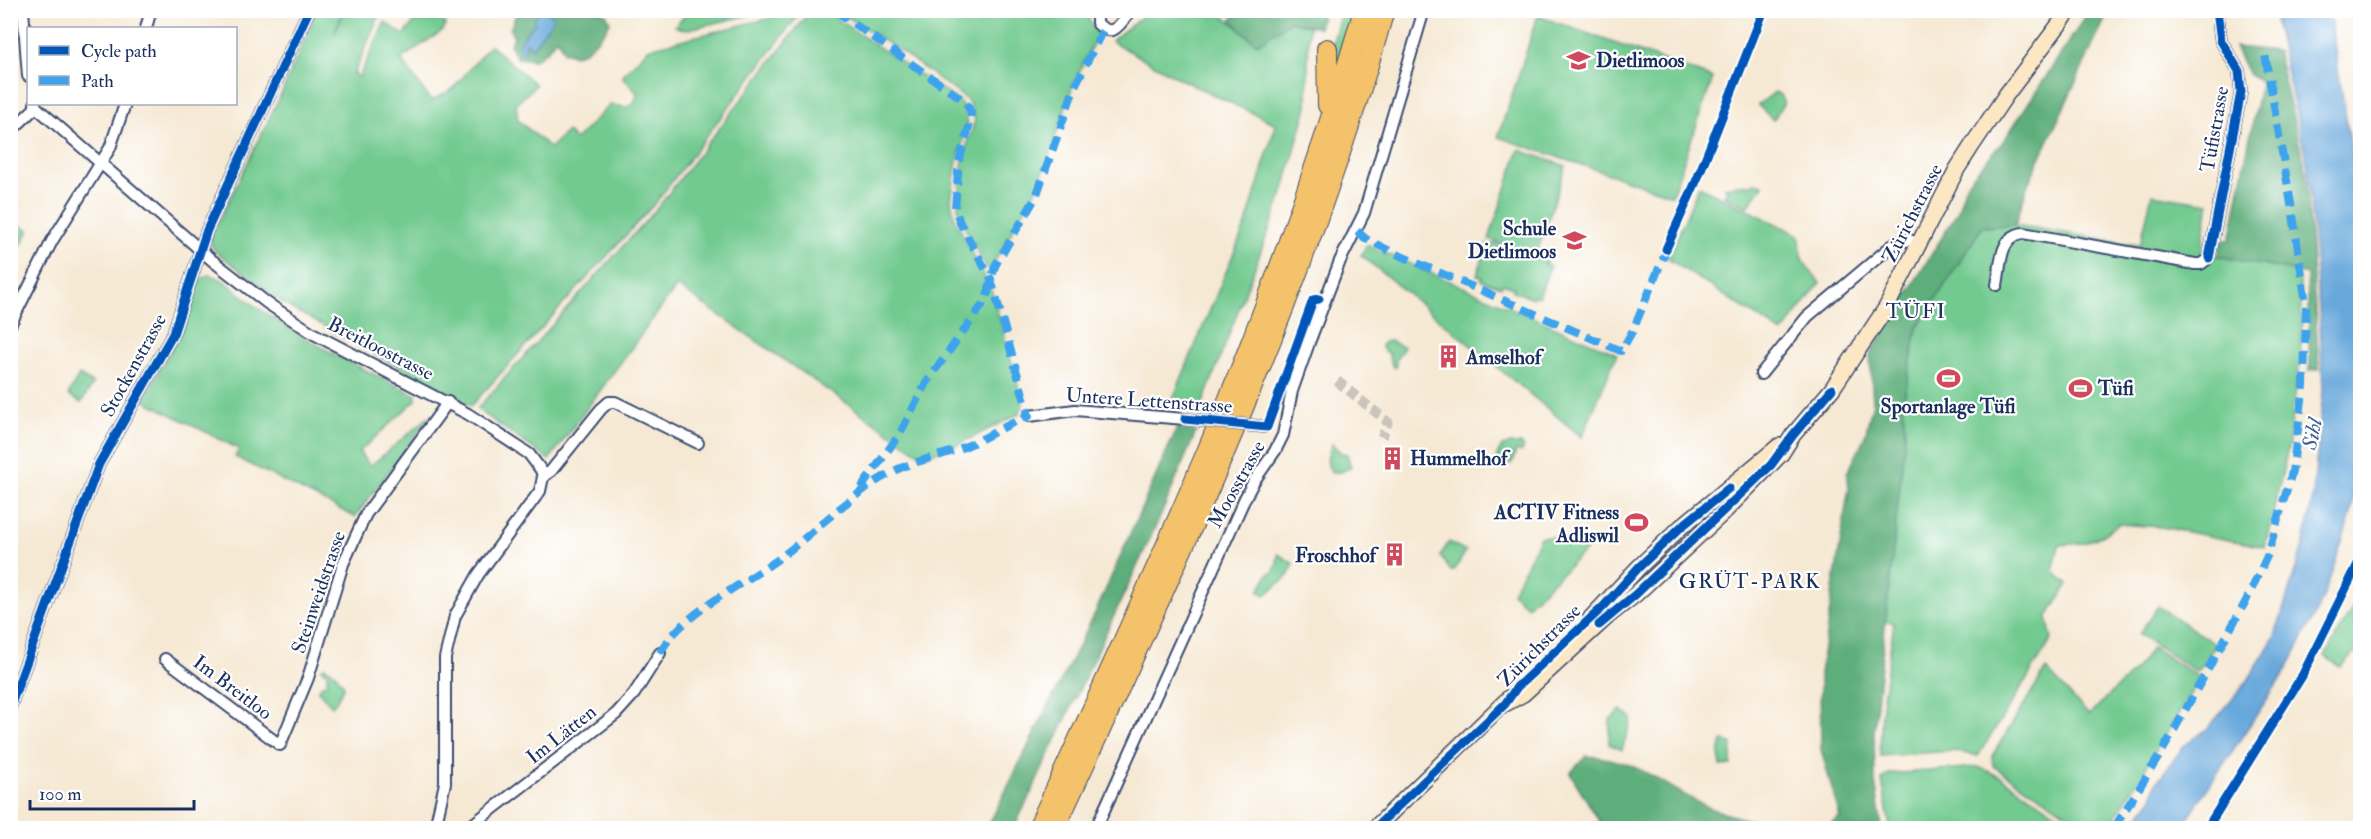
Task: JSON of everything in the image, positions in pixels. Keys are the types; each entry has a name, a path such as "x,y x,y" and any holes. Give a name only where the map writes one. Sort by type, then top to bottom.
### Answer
{"highway":[{"path":"1038,828 1209,448 1273,286 1325,141 1364,10"},
{"path":"1055,828 1184,546 1264,360 1341,153 1384,10"},
{"path":"1325,141 1329,83 1327,49"}],"main road":[{"name":"Zürichstrasse","path":"1505,704 1523,694 1707,528 1772,465 1858,352 1886,308 1957,169 1978,135 2070,10"},
{"name":"Zürichstrasse","path":"1375,828 1505,704 1516,687 1604,606 1639,567 1751,468 1793,435"},
{"path":"1695,516 1707,528"}],"street":[{"path":"23,10 27,63"},
{"path":"146,27 151,10"},
{"name":"Stockenstrasse","path":"10,707 99,464 173,334 200,249 214,214 258,125 309,10"},
{"path":"1097,10 1097,23 1103,30 1109,31 1114,29 1131,10"},
{"name":"Moosstrasse","path":"1096,828 1245,498 1283,435 1292,391 1310,340 1340,261 1364,213 1424,10"},
{"name":"Tüfistrasse","path":"1997,285 2004,246 2014,234 2023,233 2195,264 2201,264 2209,258 2241,92 2239,71 2221,41 2217,10"},
{"path":"10,132 35,105"},
{"name":"Breitloostrasse","path":"35,105 100,165 267,303 314,334 448,402 529,454 538,464 543,477"},
{"path":"10,325 57,233 110,148 125,105"},
{"path":"1761,374 1807,317 1895,243 1909,240 1919,244"},
{"name":"Steinweidstrasse","path":"280,744 308,678 343,564 366,514 448,402"},
{"path":"437,828 445,783 445,658 455,616 478,574 535,499 540,491 543,477 551,471 609,402 615,402 698,443"},
{"name":"Untere Lettenstrasse","path":"1029,416 1075,410 1267,427"},
{"name":"Im Lätten","path":"468,828 616,714 634,694 660,653"},
{"name":"Im Breitloo","path":"165,659 280,744"}],"green space":[{"path":"317,10 343,11 334,34 345,11 371,11 380,14 354,74 359,77 385,22 404,35 423,11 433,11 446,24 442,31 401,59 431,101 453,89 490,45 536,85 516,104 518,120 550,148 567,131 575,140 610,105 628,106 634,103 637,93 622,76 648,49 794,12 797,17 657,201 471,406 287,306 215,251 211,245 211,237 283,90"},
{"path":"515,11 523,11 529,15 533,11 596,11 606,14 610,22 597,40 583,52 575,55 564,52 557,38 547,51 534,60 517,58 510,45 514,37 510,30"},
{"path":"689,11 768,11 684,30 675,26"},
{"path":"810,11 825,11 959,101 966,112 968,124 957,162 951,200 955,219 992,292 1023,403 1019,414 955,446 923,456 677,286 549,460 477,409 659,206"},
{"path":"838,11 1090,11 1089,20 1098,33 1073,85 1040,182 990,270 986,267 963,224 958,208 963,157 975,120 972,109 966,99 900,51"},
{"path":"1149,11 1218,11 1257,44 1291,21 1309,26 1307,106 1283,193 1201,408 1169,408 1246,224 1276,124 1182,80 1111,41"},
{"path":"1238,11 1323,11 1319,28 1291,21 1257,44 1231,20"},
{"path":"1341,11 1352,11 1335,70 1331,50"},
{"path":"2089,11 2109,11 2028,184 2015,225 1982,227 1917,328 1903,403 1905,436 1874,732 1875,781 1882,828 1819,828 1829,825 1840,817 1821,750 1820,673 1849,487 1847,473 1865,436 1873,403 1870,354 1957,213 1966,184 2005,139"},
{"path":"1538,16 1713,78 1672,195 1498,137"},
{"path":"2235,47 2277,51 2306,171 2319,369 2310,370 2307,274 2218,256 2222,240 2230,240 2261,81 2249,75"},
{"path":"1775,92 1780,95 1784,103 1773,120 1758,105"},
{"path":"1519,150 1566,166 1536,255 1489,239"},
{"path":"1756,183 1763,185 1748,207 1724,195 1728,190 1724,187"},
{"path":"1699,186 1799,235 1803,261 1820,283 1782,333 1668,259"},
{"path":"2152,194 2209,203 2201,253 2298,272 2302,322 2300,359 2288,448 2265,547 2161,527 2119,524 2101,536 2084,543 2059,545 2053,571 2068,584 2047,618 2052,639 1978,756 1954,751 1880,756 1882,704 1894,623 1885,621 1905,436 1903,403 1917,328 1982,227 2015,225 2140,245"},
{"path":"14,223 29,230 21,245 11,240 11,229"},
{"path":"1494,243 1514,250 1513,253 1524,257 1526,254 1546,261 1545,264 1550,266 1539,297 1534,295 1533,298 1513,291 1514,288 1502,284 1501,287 1481,280 1482,277 1477,275 1487,244"},
{"path":"1367,245 1617,354 1582,437 1361,255"},
{"path":"208,275 225,282 269,316 310,341 416,395 416,400 359,452 370,466 431,415 355,517 235,457 239,449 143,400 183,328 199,281"},
{"path":"1390,341 1404,347 1396,360 1396,367 1393,367 1389,358 1390,354 1381,346 1384,342"},
{"path":"79,375 93,384 81,403 68,395"},
{"path":"1177,428 1196,432 1161,515 1034,787 1014,828 987,828 1097,609"},
{"path":"1332,444 1341,453 1347,454 1351,467 1341,472 1332,472 1327,462"},
{"path":"1521,444 1524,447 1522,452 1516,451 1513,461 1508,466 1499,464 1496,458 1502,446"},
{"path":"1540,537 1574,538 1586,550 1527,606 1512,593"},
{"path":"1449,542 1466,551 1454,571 1451,571 1440,556"},
{"path":"1278,554 1294,564 1288,576 1265,595 1259,591 1267,575 1273,572"},
{"path":"2360,595 2360,648 2340,667 2325,656"},
{"path":"2158,606 2216,645 2197,672 2139,634"},
{"path":"2152,647 2200,678 2109,828 2090,828 1993,766 1992,756 2046,669 2089,715 2137,668"},
{"path":"324,667 334,672 344,685 332,706 318,691 322,685 327,684 327,673 321,669"},
{"path":"1621,710 1632,718 1622,750 1609,744 1610,719"},
{"path":"1722,741 1732,743 1731,765 1721,766 1719,755"},
{"path":"1586,756 1605,758 1636,768 1708,807 1751,820 1796,828 1607,828 1601,824 1570,773"},
{"path":"1978,767 2001,777 2079,828 1890,828 1882,780 1889,774"}],"water":[{"path":"541,11 548,11 553,20 532,48 528,43 525,45 523,53 518,44 535,23 534,18"},
{"path":"2273,11 2329,11 2360,206 2360,447 2351,514 2323,598 2287,669 2181,828 2131,828 2152,798 2156,783 2184,746 2208,728 2247,682 2275,636 2304,543 2313,496 2323,390 2308,167"}],"tunnel":[{"path":"1337,381 1388,422 1382,437"}],"marked path":[{"path":"660,653 670,638 698,612 781,557 850,500 879,480 910,464 968,445 1029,416 991,279 960,223 955,208 959,161 970,124 971,112 959,97 834,10"},
{"path":"861,488 899,435 926,383 986,300 995,266 1036,197 1075,86 1103,30"},
{"path":"2114,828 2163,750 2247,599 2268,554 2292,472 2304,386 2306,304 2264,49"},
{"path":"1357,231 1366,239 1392,252 1621,351 1633,330 1669,244"}],"cycle path":[{"path":"10,707 99,464 173,334 207,230 309,10"},
{"path":"1666,249 1698,177 1764,10"},
{"path":"2209,258 2241,92 2239,71 2221,41 2217,10"},
{"path":"1185,419 1267,427 1313,300 1319,299"},
{"path":"1599,625 1636,594 1771,465 1832,389"},
{"path":"1375,828 1505,704 1517,687 1604,606 1639,567 1681,527 1729,488"},
{"path":"2207,828 2302,676 2360,560"}],"place":[{"name":"Dietlimoos","path":"1578,60"},
{"name":"Schule Dietlimoos","path":"1574,240"},
{"name":"Amselhof","path":"1448,357"},
{"name":"Sportanlage Tüfi","path":"1948,379"},
{"name":"Tüfi","path":"2080,388"},
{"name":"Hummelhof","path":"1392,458"},
{"name":"ACTIV Fitness Adliswil","path":"1637,523"},
{"name":"Froschhof","path":"1394,555"}],"district":[{"name":"TÜFI","path":"1916,311"},
{"name":"GRÜT-PARK","path":"1750,581"}],"water label":[{"name":"Sihl","path":"2312,434"}]}
